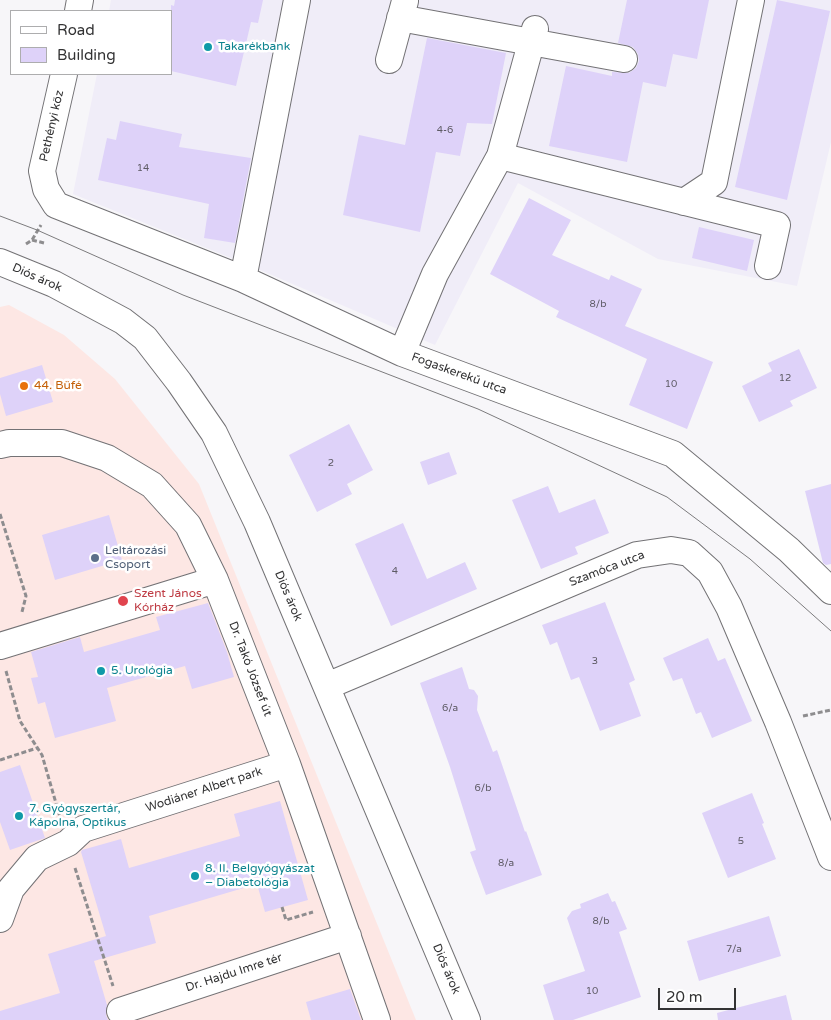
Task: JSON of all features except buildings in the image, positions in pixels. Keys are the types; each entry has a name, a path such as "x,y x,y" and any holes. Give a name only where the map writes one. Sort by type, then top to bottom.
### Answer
{"street":[{"path":"243,279 297,0"},
{"path":"684,202 714,182 752,0"},
{"path":"389,60 403,9 534,35 624,59"},
{"path":"402,353 435,274 500,156 534,35"},
{"name":"Pethényi köz","path":"56,205 46,188 42,171 64,75"},
{"path":"500,156 776,226 768,266"},
{"name":"Fogaskerekű utca","path":"56,205 243,279 402,353 674,454 789,550 831,591"},
{"name":"Diós árok","path":"1,262 54,284 123,321 145,338 179,382 214,433 253,513 467,1020"},
{"name":"Dr. Takó József út","path":"0,445 9,443 62,443 107,458 152,485 188,525 215,580 287,764 377,1020"},
{"name":"Szamóca utca","path":"327,686 637,556 671,550 689,553 710,572 729,607 778,722 831,857"},
{"path":"0,646 215,580"},
{"name":"Wodiáner Albert park","path":"0,920 11,889 37,858 68,843 83,829 287,764"},
{"name":"Dr. Hajdu Imre tér","path":"120,1010 348,936"}],"path":[{"path":"1,262 32,240 56,205"},
{"path":"32,240 44,243"},
{"path":"0,514 26,596 22,613"},
{"path":"810,715 831,710"},
{"path":"0,760 38,748"},
{"path":"282,907 286,920 337,905"}],"shaded area":[{"path":"111,0 831,0 831,142 797,286 658,259 518,183 435,345 246,264 73,194 97,75 172,75 172,10 109,10"},
{"name":"Szent János Kórház","path":"9,305 64,335 115,379 199,484 416,1020 0,1020 0,307"}],"tram line":[{"path":"0,216 37,230 183,295 478,409 667,497 750,559 831,631"}],"place":[{"name":"Takarékbank","path":"208,47"},
{"name":"44. Büfé","path":"24,386"},
{"name":"Leltározási Csoport","path":"95,558"},
{"name":"Szent János Kórház","path":"123,601"},
{"name":"5. Urológia","path":"101,671"},
{"name":"7. Gyógyszertár, Kápolna, Optikus","path":"19,816"},
{"name":"8. II. Belgyógyászat – Diabetológia","path":"195,876"}]}
